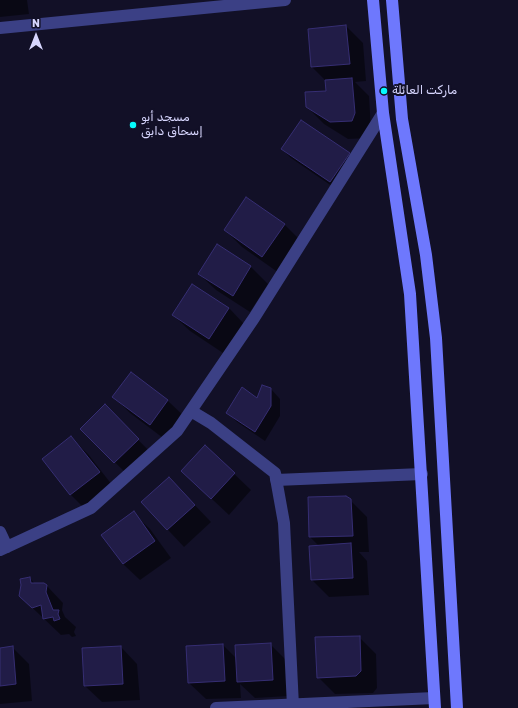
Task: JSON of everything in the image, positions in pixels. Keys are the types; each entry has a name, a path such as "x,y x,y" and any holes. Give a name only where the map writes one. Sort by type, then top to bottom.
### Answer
{"main road":[{"path":"373,0 384,113 410,294 422,474 434,703"},
{"path":"392,0 402,119 426,255 436,338 457,708"}],"street":[{"path":"0,28 251,2 285,0"},
{"path":"0,532 3,548 91,508 177,431 254,318 384,113"},
{"path":"191,411 211,423 275,473 284,523 293,706"},
{"path":"276,480 422,474"},
{"path":"216,708 434,703"}],"building":[{"path":"346,25 350,64 311,67 308,29"},
{"path":"352,78 355,113 352,121 330,122 306,107 305,92 326,91 325,80"},
{"path":"301,120 350,153 330,182 281,149"},
{"path":"246,197 285,224 262,257 224,230"},
{"path":"217,244 251,266 233,296 198,274"},
{"path":"192,284 229,308 209,339 172,315"},
{"path":"131,372 168,400 150,425 112,397"},
{"path":"262,385 271,388 271,406 255,432 226,413 242,387 257,398"},
{"path":"105,404 139,439 114,463 80,429"},
{"path":"71,436 100,472 70,495 42,459"},
{"path":"205,445 235,473 211,499 181,471"},
{"path":"169,477 195,505 167,530 141,502"},
{"path":"346,496 351,499 353,536 309,537 308,497"},
{"path":"134,511 155,541 123,564 101,535"},
{"path":"351,543 353,578 311,580 309,546"},
{"path":"30,577 31,583 44,583 47,585 46,592 53,610 59,610 58,614 60,619 54,621 53,617 43,619 41,605 32,608 19,596 21,585 20,579"},
{"path":"360,636 361,671 356,676 317,678 315,637"},
{"path":"271,643 273,680 237,682 235,645"},
{"path":"223,644 225,681 188,683 186,646"},
{"path":"13,646 16,684 0,686 0,648"},
{"path":"121,646 123,684 84,686 82,648"}],"place":[{"name":"ماركت العائلة","path":"384,91"},
{"name":"مسجد أبو إسحاق دابق","path":"133,125"}]}
